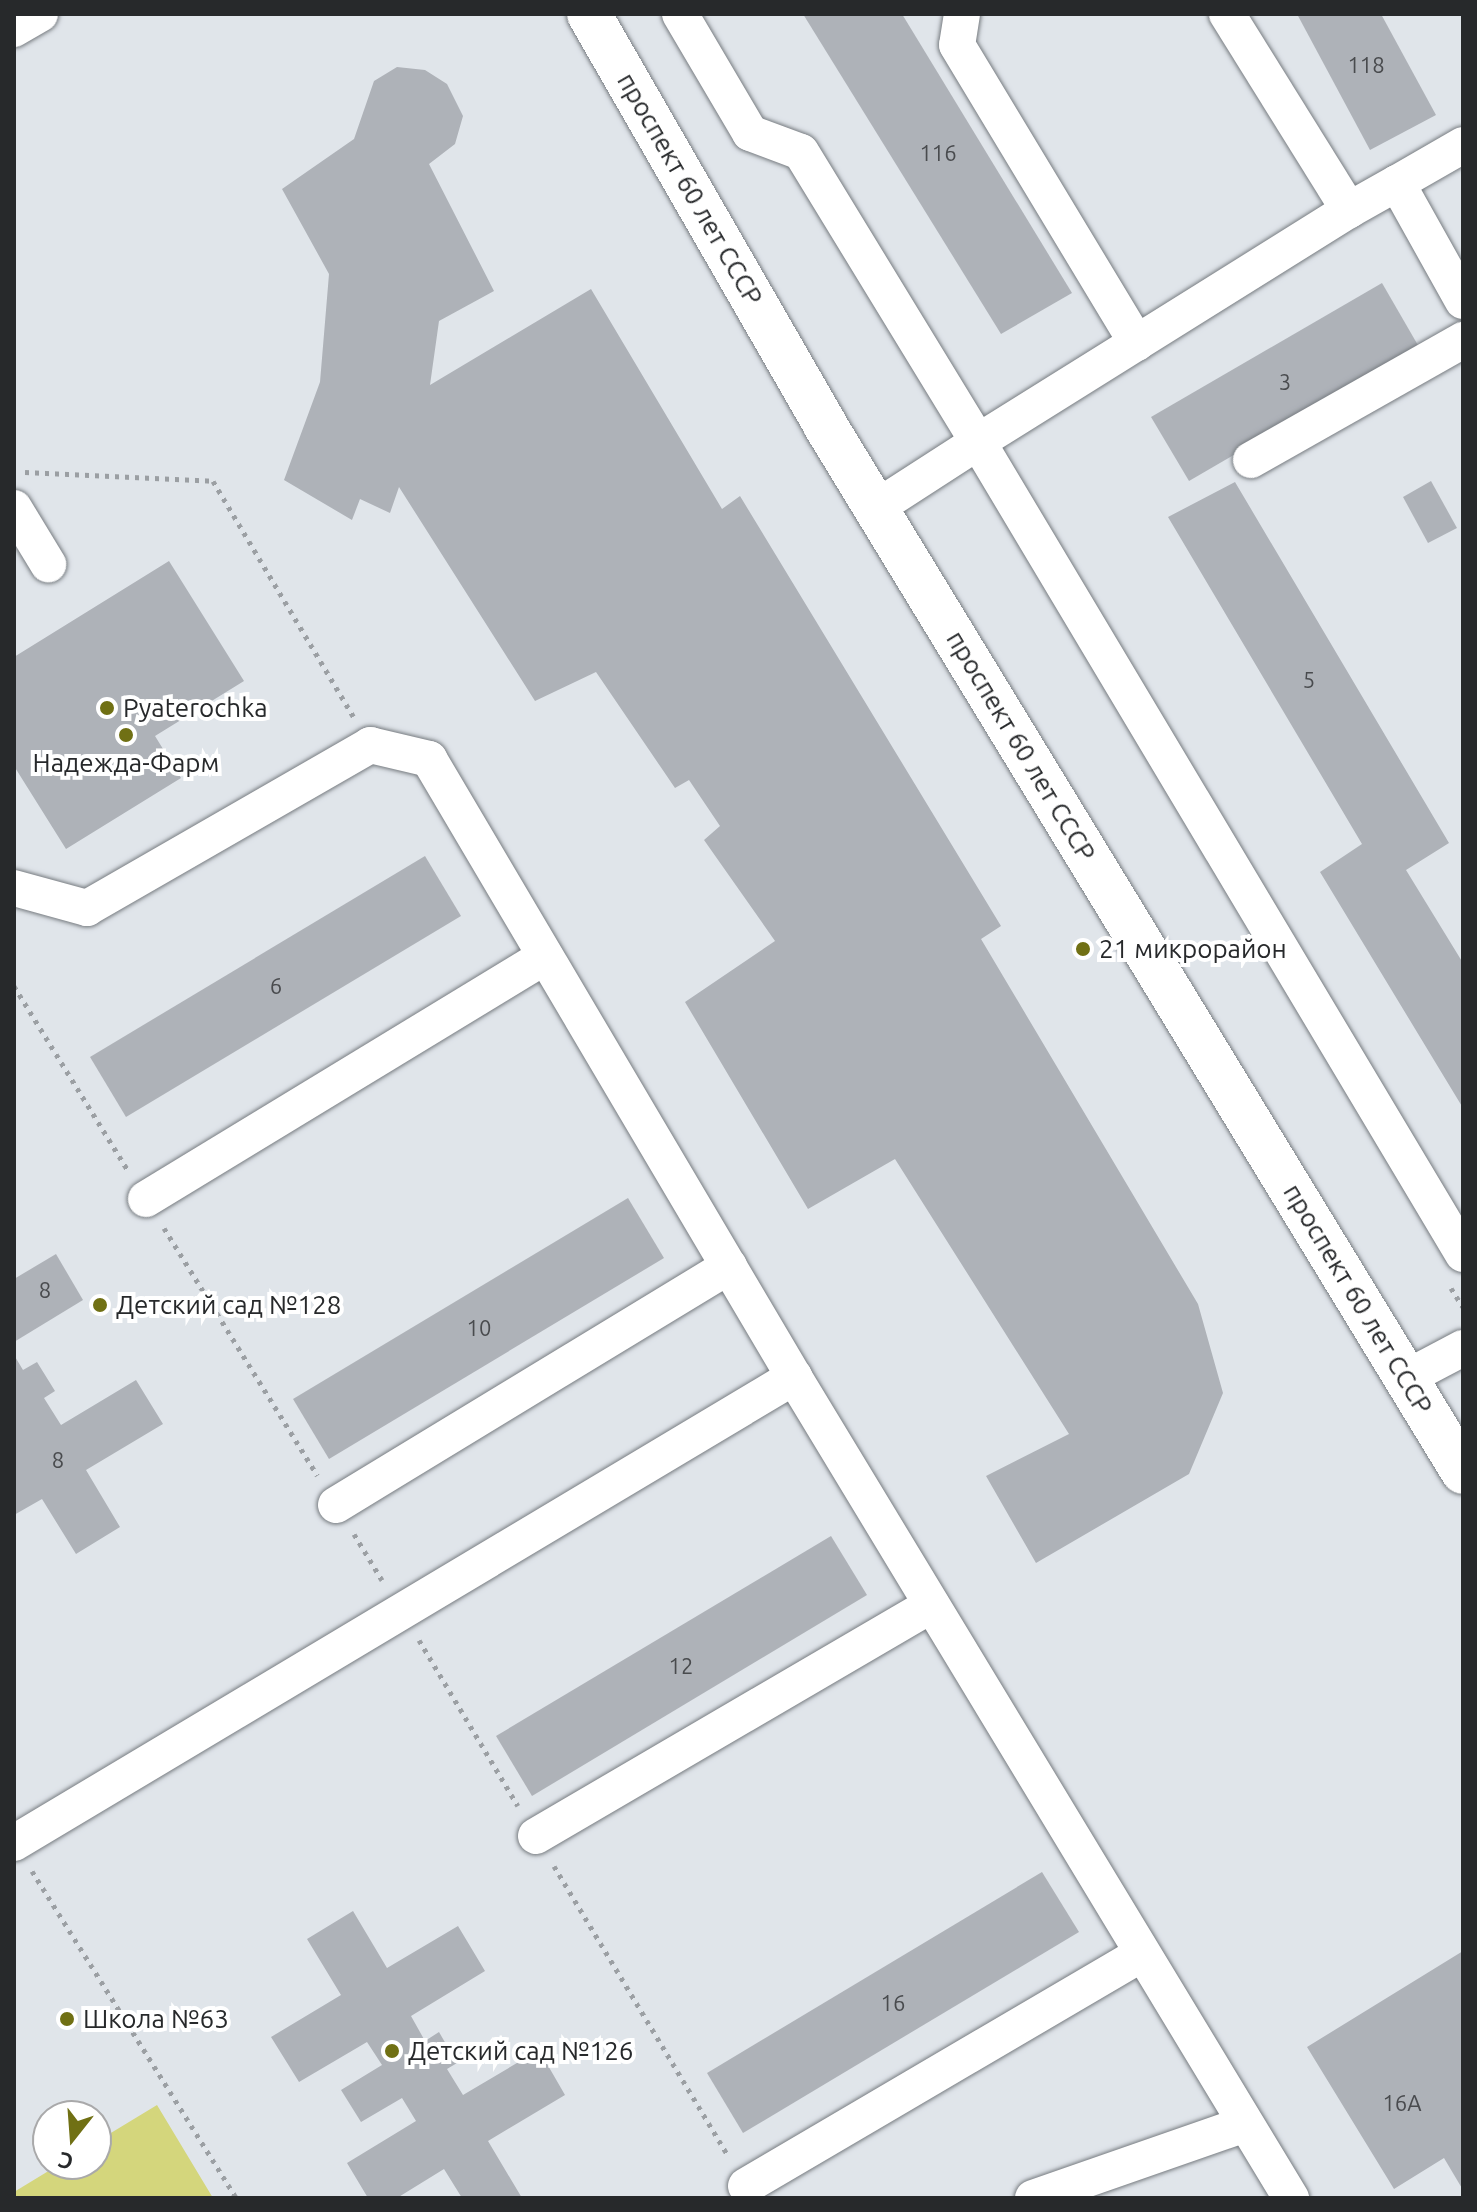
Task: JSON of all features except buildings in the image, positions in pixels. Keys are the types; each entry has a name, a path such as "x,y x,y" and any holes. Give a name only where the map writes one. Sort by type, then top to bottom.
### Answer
{"main road":[{"name":"проспект 60 лет СССР","path":"589,14 876,508 1463,1472"}],"lane":[{"path":"14,29 40,14"},
{"path":"680,14 750,133 801,152 1463,1254"},
{"path":"962,14 957,45 1137,343"},
{"path":"1227,14 1349,210"},
{"path":"876,508 1349,210 1463,145"},
{"path":"1397,183 1463,301"},
{"path":"1251,460 1463,340"},
{"path":"14,508 48,564"},
{"path":"14,888 87,908 370,745 429,759 794,1377 1291,2198"},
{"path":"146,1199 545,956"},
{"path":"336,1505 729,1266"},
{"path":"1406,1378 1463,1348"},
{"path":"14,1843 794,1377"},
{"path":"536,1836 932,1605"},
{"path":"746,2186 1142,1954"},
{"path":"1033,2198 1246,2124"}],"path":[{"path":"14,472 213,481 370,745"},
{"path":"14,1843 236,2198"}],"green space":[{"path":"157,2105 213,2198 14,2198 14,2192 34,2180 112,2180 112,2132"}],"place":[{"name":"Pyaterochka","path":"107,708"},
{"name":"Надежда-Фарм","path":"126,735"},
{"name":"21 микрорайон","path":"1083,949"},
{"name":"Детский сад №128","path":"100,1305"},
{"name":"Школа №63","path":"67,2019"},
{"name":"Детский сад №126","path":"392,2051"}]}
